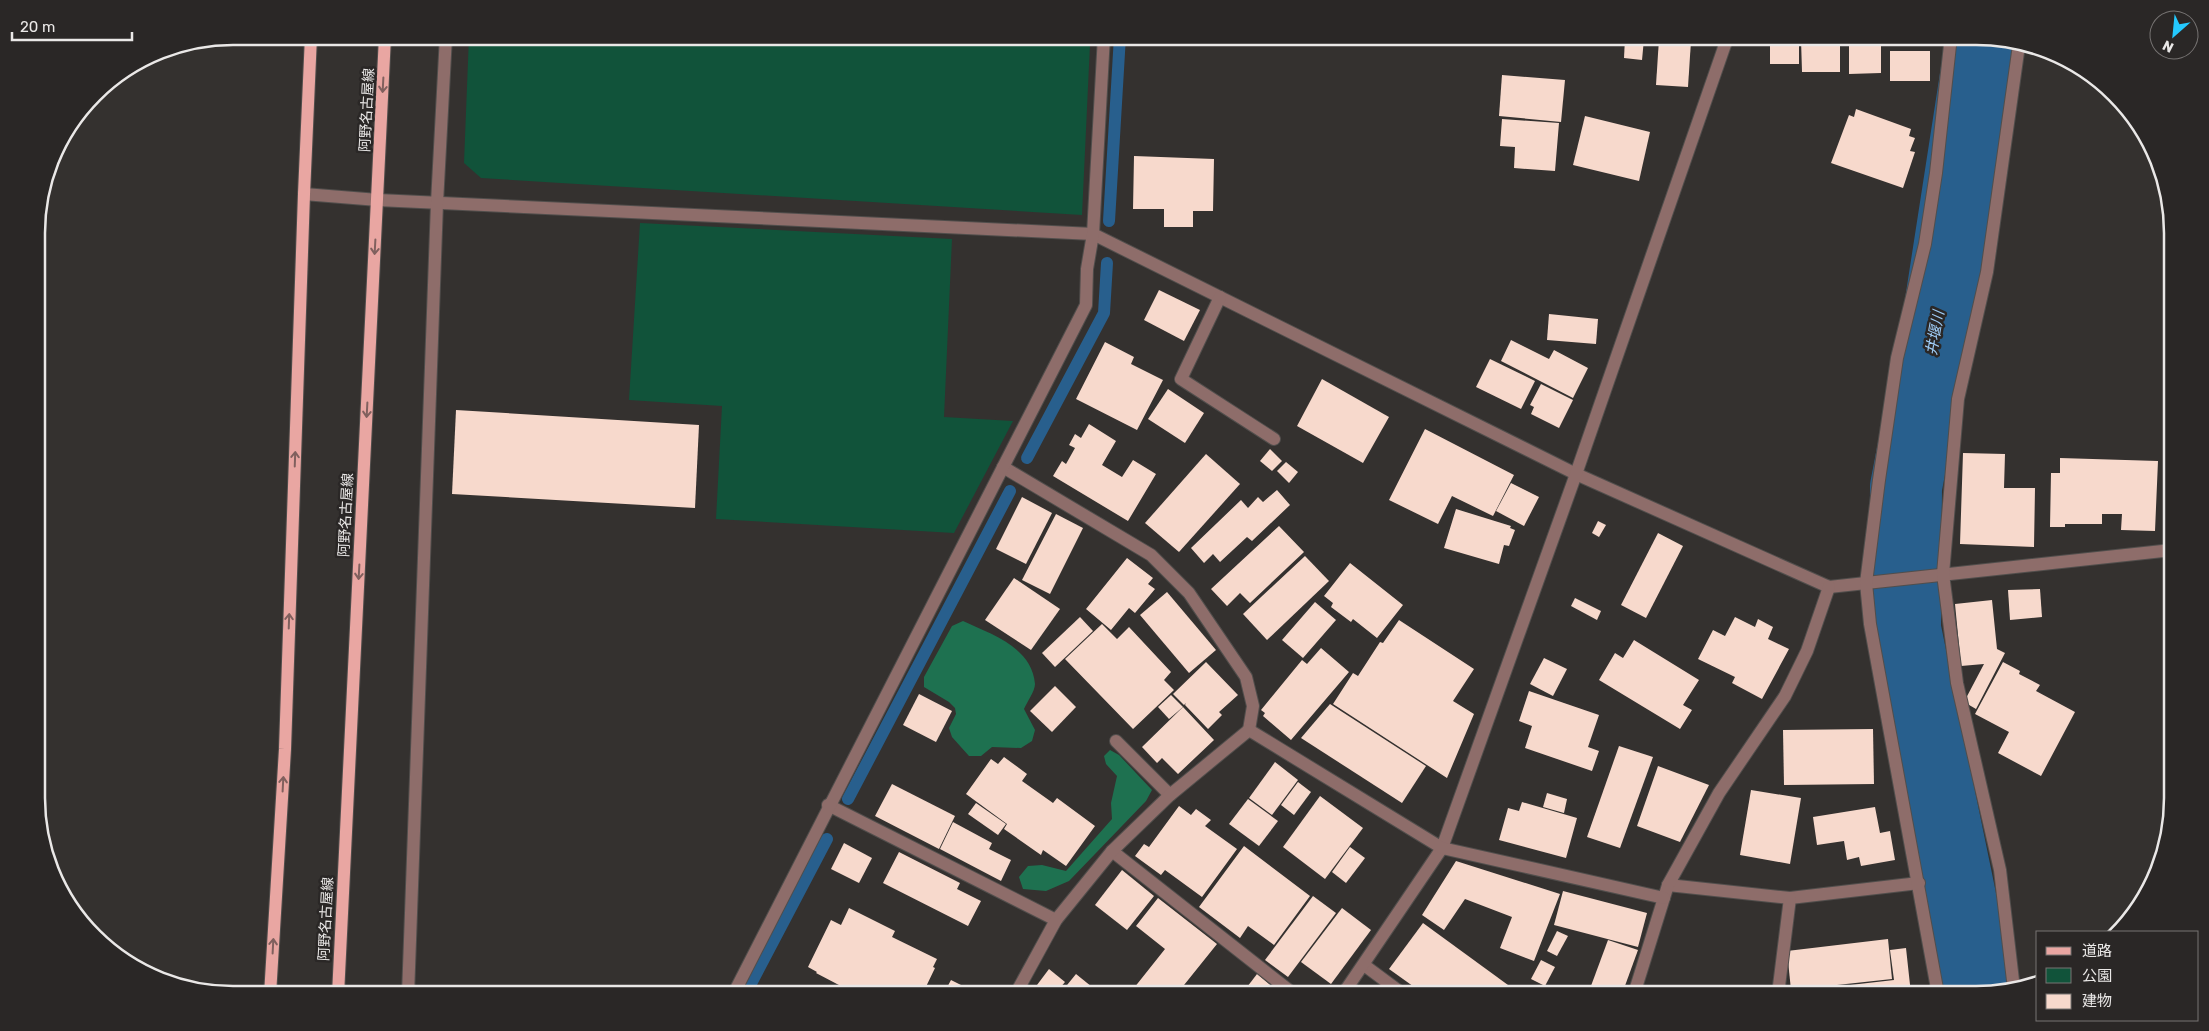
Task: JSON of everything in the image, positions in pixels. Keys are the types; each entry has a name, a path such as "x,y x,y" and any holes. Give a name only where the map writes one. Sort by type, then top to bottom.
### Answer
{"main road":[{"path":"271,986 285,749 311,45"},
{"name":"阿野名古屋線","path":"338,986 386,45"}],"street":[{"path":"408,986 446,45"},
{"path":"738,986 828,805 1086,305 1088,269 1093,234 1104,45"},
{"path":"1349,986 1442,848 1576,474 1725,45"},
{"path":"1937,986 1870,624 1872,582 1897,358 1925,244 1950,45"},
{"path":"2013,982 2000,870 1957,682 1941,575 1958,399 1987,272 2018,50"},
{"path":"304,194 378,200 1093,234 1576,474 1829,587 2164,551"},
{"path":"1220,296 1181,379 1274,438"},
{"path":"1003,467 1151,555 1189,593 1246,678 1253,706 1249,730 1170,795 1112,851 1056,920 1020,986"},
{"path":"1637,986 1666,892 1719,793 1785,696 1807,651 1829,587"},
{"path":"1249,730 1442,848 1666,892 1790,898 1919,882"},
{"path":"1116,741 1170,795"},
{"path":"828,805 1056,920"},
{"path":"1112,851 1285,986"},
{"path":"1779,986 1790,898"},
{"path":"1364,965 1392,986"}],"green space":[{"path":"469,45 1090,45 1082,215 481,178 464,163"},
{"path":"640,223 952,239 944,417 1013,421 954,533 716,519 722,406 629,400"},
{"path":"963,621 997,637 1018,651 1032,671 1035,687 1024,709 1035,730 1032,741 1021,748 992,747 981,756 969,756 952,737 949,728 956,714 955,708 949,702 924,687 924,677 952,626"},
{"path":"1110,750 1119,755 1152,790 1146,801 1069,881 1046,891 1023,889 1019,877 1028,866 1042,865 1066,871 1112,819 1111,803 1117,776 1106,764 1104,756"}],"building":[{"path":"1625,45 1643,45 1642,60 1624,58"},
{"path":"1659,45 1691,45 1688,87 1656,85"},
{"path":"1770,45 1799,45 1799,64 1770,64"},
{"path":"1801,45 1840,45 1840,72 1802,72"},
{"path":"1849,45 1881,45 1881,73 1849,74"},
{"path":"1890,51 1930,51 1930,81 1890,81"},
{"path":"1502,75 1565,80 1561,122 1499,116"},
{"path":"1856,109 1911,129 1909,136 1915,138 1910,151 1915,152 1903,188 1831,163 1849,115 1854,117"},
{"path":"1585,116 1650,132 1639,181 1573,165"},
{"path":"1502,119 1559,123 1555,171 1514,168 1515,147 1500,146"},
{"path":"1134,156 1214,159 1213,211 1193,211 1193,227 1164,227 1164,209 1133,209"},
{"path":"1159,290 1200,310 1184,341 1144,320"},
{"path":"1549,314 1598,319 1596,344 1547,340"},
{"path":"1511,340 1549,359 1554,350 1588,368 1573,398 1501,361"},
{"path":"1105,342 1134,357 1131,364 1163,380 1137,430 1076,399"},
{"path":"1490,359 1535,381 1521,409 1476,387"},
{"path":"1322,379 1389,417 1363,463 1297,426"},
{"path":"1541,384 1573,400 1559,428 1531,414 1534,407 1530,405"},
{"path":"1168,389 1204,413 1185,443 1148,419"},
{"path":"456,410 699,425 695,508 452,494"},
{"path":"1089,424 1116,441 1102,465 1122,477 1133,460 1156,474 1128,521 1053,476 1062,461 1066,464 1075,448 1069,445 1075,434 1081,438"},
{"path":"1425,429 1514,475 1493,516 1452,496 1438,524 1389,500"},
{"path":"1270,449 1282,461 1272,471 1260,461"},
{"path":"1963,453 2005,454 2004,488 2035,488 2034,547 1960,544"},
{"path":"1206,454 1240,484 1179,552 1145,523"},
{"path":"2060,458 2158,461 2155,531 2121,530 2122,514 2102,514 2102,524 2065,524 2065,527 2050,527 2051,473 2060,473"},
{"path":"1286,462 1298,472 1289,483 1277,471"},
{"path":"1511,483 1539,497 1524,526 1496,511"},
{"path":"1277,490 1290,505 1252,541 1247,537 1220,562 1213,554 1204,563 1191,548 1241,500 1248,508 1258,497 1263,502"},
{"path":"1022,497 1052,513 1026,564 996,549"},
{"path":"1456,509 1511,526 1510,528 1515,530 1509,546 1504,545 1499,564 1444,548"},
{"path":"1056,514 1083,528 1050,594 1022,580"},
{"path":"1598,521 1606,525 1599,537 1592,533"},
{"path":"1279,526 1304,552 1250,603 1240,593 1227,606 1211,589"},
{"path":"1658,533 1683,546 1646,618 1621,605"},
{"path":"1305,556 1329,581 1267,640 1243,614"},
{"path":"1127,558 1153,578 1148,584 1155,589 1135,613 1129,608 1111,630 1086,609"},
{"path":"1350,563 1403,605 1377,638 1353,619 1351,622 1331,607 1333,603 1324,596"},
{"path":"1014,578 1060,609 1031,650 985,620"},
{"path":"2040,589 2042,617 2010,620 2008,590"},
{"path":"1167,592 1216,650 1189,673 1140,615"},
{"path":"1575,598 1601,611 1597,620 1571,606"},
{"path":"1992,600 1997,649 2005,653 1976,709 1964,702 1984,664 1961,666 1955,604"},
{"path":"1315,602 1336,620 1303,658 1282,640"},
{"path":"1080,617 1093,631 1055,667 1042,653"},
{"path":"1735,617 1755,627 1758,619 1773,627 1768,639 1789,649 1762,699 1732,683 1735,677 1698,659 1713,630 1725,636"},
{"path":"1399,620 1474,669 1453,701 1474,714 1447,778 1333,704 1353,673 1358,676 1380,642 1383,643"},
{"path":"1102,624 1117,639 1129,627 1171,672 1164,680 1174,690 1133,729 1065,659"},
{"path":"1634,640 1699,680 1683,705 1692,710 1680,729 1599,680 1615,653 1623,658"},
{"path":"1321,648 1349,672 1291,740 1263,716 1265,713 1261,710 1302,660 1307,664"},
{"path":"1544,658 1567,669 1553,696 1530,684"},
{"path":"1206,662 1238,695 1219,712 1222,715 1208,729 1185,705 1186,703 1184,705 1173,694"},
{"path":"2003,662 2020,671 2019,674 2040,685 2036,691 2075,712 2041,776 1998,753 2009,732 1975,714"},
{"path":"1055,686 1076,707 1052,732 1030,711"},
{"path":"1529,691 1599,715 1588,747 1599,751 1592,771 1525,748 1532,726 1519,721"},
{"path":"919,694 952,711 936,742 903,725"},
{"path":"1171,695 1183,707 1169,719 1158,707"},
{"path":"1330,704 1426,766 1402,803 1301,738"},
{"path":"1183,707 1214,740 1178,774 1162,758 1157,763 1142,747"},
{"path":"1873,729 1874,784 1784,785 1783,730"},
{"path":"1619,746 1653,757 1620,848 1587,837"},
{"path":"1004,757 1027,774 1022,781 1053,803 1057,798 1095,826 1066,866 1043,850 1041,855 1004,829 1007,824 966,794 991,759 998,764"},
{"path":"1275,762 1298,780 1272,815 1249,798"},
{"path":"1658,766 1709,785 1680,842 1637,826"},
{"path":"1298,782 1311,792 1294,815 1281,805"},
{"path":"892,784 955,816 939,849 875,816"},
{"path":"1751,790 1801,798 1790,864 1740,855"},
{"path":"1547,793 1567,799 1564,813 1543,807"},
{"path":"1320,796 1363,828 1325,879 1283,847"},
{"path":"1248,799 1278,821 1259,846 1229,824"},
{"path":"1522,802 1577,818 1566,858 1499,840 1508,808 1519,811"},
{"path":"976,803 1006,824 998,835 968,814"},
{"path":"1179,806 1191,815 1196,809 1211,820 1205,826 1237,849 1202,897 1165,870 1161,875 1135,856 1144,844 1149,847"},
{"path":"1875,807 1880,833 1890,831 1895,860 1861,866 1859,857 1847,860 1844,841 1817,845 1813,817"},
{"path":"953,822 992,843 989,849 1011,860 1001,881 940,849"},
{"path":"844,843 872,858 859,883 831,869"},
{"path":"1244,846 1310,896 1274,945 1248,926 1240,938 1199,907"},
{"path":"1350,847 1365,858 1346,883 1332,872"},
{"path":"899,852 960,883 957,889 981,901 968,926 883,883"},
{"path":"1456,861 1560,894 1534,961 1500,948 1512,917 1465,899 1444,930 1422,915"},
{"path":"1122,870 1154,896 1127,930 1095,905"},
{"path":"1563,891 1647,913 1638,947 1554,925"},
{"path":"1313,896 1336,913 1288,977 1265,960"},
{"path":"1158,898 1217,944 1183,986 1136,986 1165,949 1136,926"},
{"path":"849,908 895,931 892,937 937,959 926,986 841,986 816,973 808,967 831,920 841,925"},
{"path":"1342,908 1371,930 1331,984 1301,962"},
{"path":"1423,923 1508,985 1413,986 1389,969"},
{"path":"1557,931 1568,936 1557,956 1547,951"},
{"path":"1888,939 1892,979 1828,986 1791,986 1787,951"},
{"path":"1608,940 1638,950 1625,986 1591,986"},
{"path":"1906,948 1910,986 1842,986 1894,980 1890,950"},
{"path":"1541,960 1555,967 1545,986 1531,979"},
{"path":"1049,969 1065,982 1062,986 1036,986"},
{"path":"1076,974 1091,986 1066,986"},
{"path":"1257,974 1271,986 1248,986"},
{"path":"951,980 963,986 948,986"}],"waterway":[{"path":"1109,221 1119,45"},
{"name":"井堰川","path":"1978,986 1905,629 1906,487 1938,321 1981,45"},
{"path":"1027,458 1104,313 1107,263"},
{"path":"848,799 1010,491"},
{"path":"750,986 827,839"}]}
